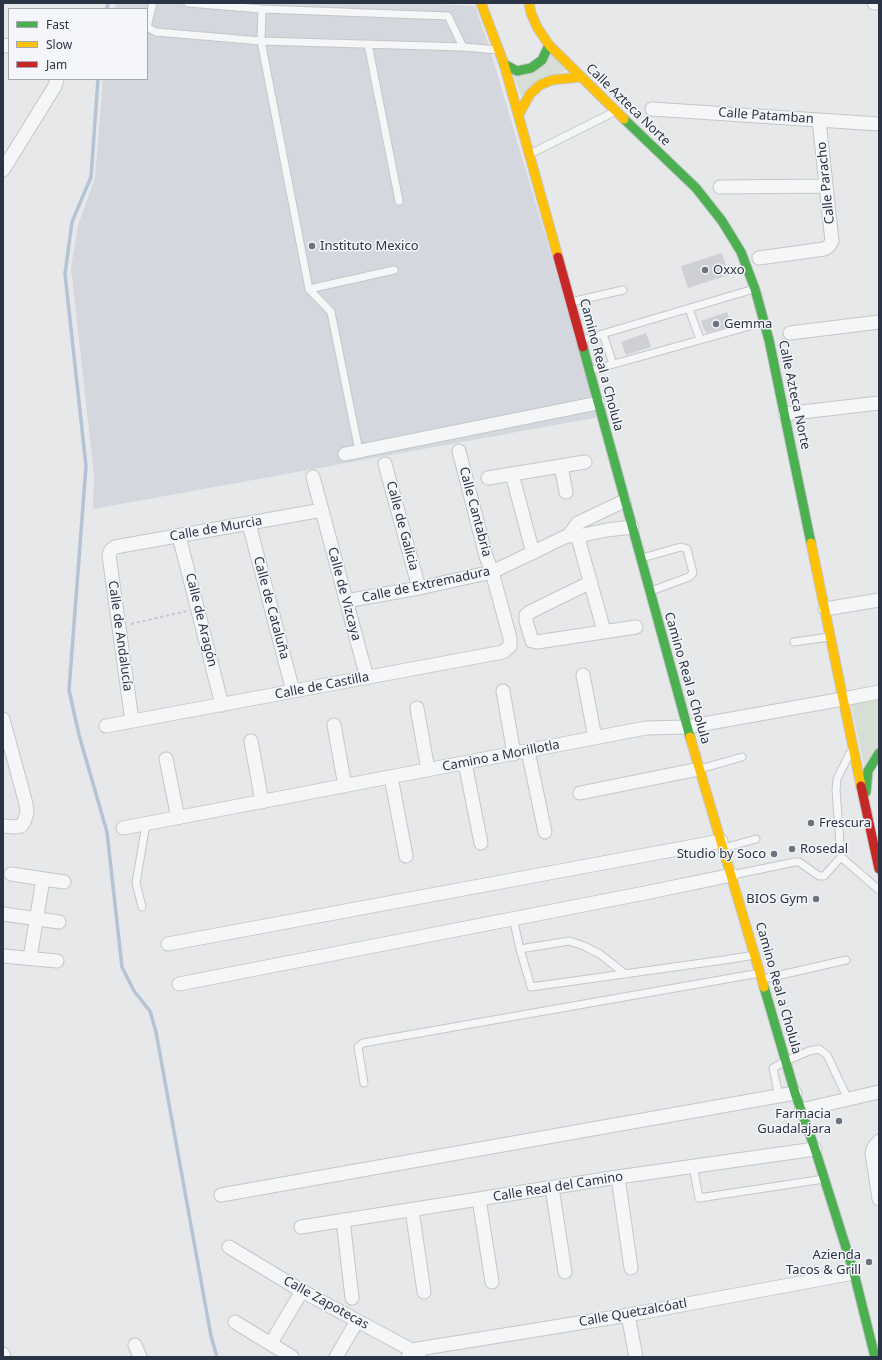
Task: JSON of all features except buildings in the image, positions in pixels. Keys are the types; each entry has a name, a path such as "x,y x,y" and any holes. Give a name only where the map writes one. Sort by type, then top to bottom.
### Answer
{"main road":[{"name":"Camino Real a Cholula","path":"481,3 504,64 519,114 686,726 732,875 795,1093 815,1149 874,1332 875,1357"},
{"name":"Calle Azteca Norte","path":"529,3 535,23 549,45 580,77 696,188 722,221 740,252 755,289 786,414 830,637 879,869"},
{"path":"504,64 517,71 531,68 542,60 549,45"},
{"path":"519,114 530,94 540,85 552,80 580,77"},
{"path":"865,807 868,771 879,753"}],"street":[{"path":"874,3 879,3"},
{"path":"3,170 58,80"},
{"name":"Calle Patamban","path":"652,109 879,124"},
{"name":"Calle Paracho","path":"759,258 824,249 829,246 832,241 819,120"},
{"path":"720,187 826,186"},
{"path":"790,333 879,322"},
{"path":"346,454 598,403"},
{"path":"786,414 879,403"},
{"name":"Calle Cantabria","path":"459,451 486,556 492,572 510,638 510,646"},
{"path":"488,478 585,462"},
{"name":"Calle de Galicia","path":"385,464 419,588"},
{"path":"561,466 566,492"},
{"path":"512,474 533,553"},
{"name":"Calle de Vizcaya","path":"313,477 367,678"},
{"name":"Calle de Extremadura","path":"574,533 578,523 624,502"},
{"name":"Calle de Murcia","path":"111,550 115,547 322,510"},
{"path":"590,518 594,533"},
{"name":"Calle de Cataluña","path":"249,524 293,691"},
{"name":"Calle de Extremadura","path":"346,602 492,572 574,533 594,533 632,527"},
{"path":"574,533 604,631"},
{"name":"Calle de Aragón","path":"179,536 222,705"},
{"name":"Calle de Andalucía","path":"111,550 109,555 132,721"},
{"path":"590,582 530,612 526,616 532,641 537,642 636,627"},
{"path":"825,609 879,600"},
{"name":"Calle de Castilla","path":"106,726 503,652 510,646"},
{"path":"583,675 595,738"},
{"path":"502,691 514,754"},
{"name":"Camino a Morillotla","path":"123,828 646,728 686,726 879,692"},
{"path":"417,708 428,770"},
{"path":"3,719 26,804 27,813 24,822 20,826 3,826"},
{"path":"334,725 345,786"},
{"path":"252,742 262,802"},
{"path":"528,751 545,832"},
{"path":"166,759 178,818"},
{"path":"465,763 481,843"},
{"path":"580,793 699,769"},
{"path":"391,777 406,856"},
{"path":"168,944 722,845"},
{"path":"10,874 64,882"},
{"path":"179,984 732,875"},
{"path":"30,958 43,879"},
{"path":"3,914 59,922"},
{"path":"3,956 56,961"},
{"path":"801,1110 879,1092"},
{"path":"222,1195 795,1093"},
{"path":"879,1141 874,1147 872,1153 879,1199"},
{"name":"Calle Real del Camino","path":"301,1227 618,1177 815,1149"},
{"path":"618,1177 631,1268"},
{"path":"552,1188 565,1272"},
{"path":"480,1199 492,1282"},
{"path":"412,1210 424,1292"},
{"path":"343,1220 352,1298"},
{"name":"Calle Zapotecas","path":"228,1247 302,1291 357,1321 410,1354 424,1357"},
{"name":"Calle Quetzalcóatl","path":"410,1354 854,1273"},
{"path":"271,1344 302,1291"},
{"path":"628,1315 636,1357"},
{"path":"336,1357 357,1321"},
{"path":"235,1322 292,1357"}],"lane":[{"path":"153,3 148,27 156,32 261,41 463,47 498,50"},
{"path":"188,3 262,9 448,16 463,47"},
{"path":"262,9 261,41 309,289 331,312 359,451"},
{"path":"368,44 398,201"},
{"path":"530,154 617,111"},
{"path":"309,289 394,270"},
{"path":"581,340 755,289"},
{"path":"570,302 623,290"},
{"path":"689,309 700,340"},
{"path":"589,371 764,322"},
{"path":"603,334 612,364"},
{"path":"640,559 681,547 687,549 693,572 689,577 649,592"},
{"path":"794,642 830,637"},
{"path":"853,746 837,779 836,790 842,857 879,890"},
{"path":"699,769 742,757"},
{"path":"142,907 136,883 146,824"},
{"path":"722,845 756,839"},
{"path":"732,875 798,862 819,876 824,876 842,857"},
{"path":"513,918 531,987 755,955"},
{"path":"520,949 569,941 600,954 626,974"},
{"path":"364,1083 358,1048 363,1043 761,976 846,960"},
{"path":"779,1096 773,1068 809,1051 819,1050 828,1055 848,1099"},
{"path":"693,1166 699,1198 824,1179"}],"path":[{"path":"119,626 198,608"}],"shaded area":[{"name":"Instituto Mexico","path":"116,3 414,3 475,6 489,46 599,417 93,509 94,475 71,268 78,225 95,178 103,80 148,80 148,8 115,8"},
{"path":"552,55 566,70 521,96 514,77"},
{"path":"879,698 879,747 865,769 851,704"}],"waterway":[{"path":"107,8 108,3"},
{"path":"98,80 91,177 72,222 65,274 86,466 69,690 79,735 107,832 122,967 134,991 150,1011 156,1032 211,1336 217,1357"}],"traffic: fast":[{"path":"504,64 517,71 531,68 542,60 549,45"},
{"path":"624,119 696,188 722,221 741,252 755,289 769,340 811,543"},
{"path":"583,347 690,737"},
{"path":"866,792 868,771 879,753"},
{"path":"764,987 795,1093 815,1149 854,1273 875,1357"}],"traffic: slow":[{"path":"481,3 504,64 558,257"},
{"path":"529,3 531,13 537,27 549,45 624,119"},
{"path":"519,114 530,94 540,85 552,80 580,77"},
{"path":"811,543 861,786"},
{"path":"690,737 764,987"}],"traffic: jam":[{"path":"558,257 583,347"},
{"path":"861,786 879,869"}],"place":[{"name":"Instituto Mexico","path":"312,246"},
{"name":"Oxxo","path":"705,270"},
{"name":"Gemma","path":"716,324"},
{"name":"Frescura","path":"811,823"},
{"name":"Rosedal","path":"792,849"},
{"name":"Studio by Soco","path":"774,854"},
{"name":"BIOS Gym","path":"816,899"},
{"name":"Farmacia Guadalajara","path":"839,1121"},
{"name":"Azienda Tacos & Grill","path":"869,1262"}]}
